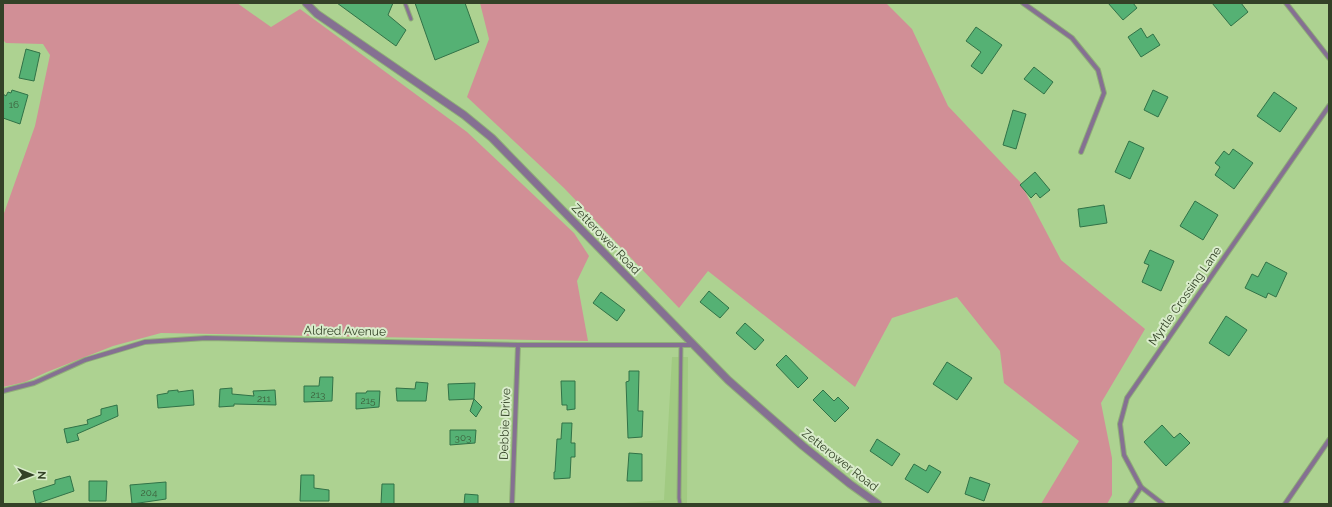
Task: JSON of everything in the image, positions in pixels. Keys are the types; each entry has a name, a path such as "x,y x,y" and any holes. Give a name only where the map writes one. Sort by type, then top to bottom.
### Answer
{"street":[{"name":"Zetterower Road","path":"306,3 317,14 464,115 492,138 728,380 803,446 850,484 878,504"},
{"path":"1023,3 1072,38 1098,70 1104,93 1081,152"},
{"path":"1286,3 1329,58"},
{"name":"Myrtle Crossing Lane","path":"1163,504 1141,487 1124,455 1120,424 1127,398 1329,106"},
{"name":"Aldred Avenue","path":"3,391 34,383 85,360 145,342 206,338 518,345 695,345"},
{"name":"Debbie Drive","path":"512,504 518,345"},
{"path":"1285,504 1329,440"},
{"path":"1130,504 1141,487"}],"lane":[{"path":"405,3 411,19"},
{"path":"680,504 679,466 681,345"}],"shaded area":[{"path":"3,3 237,3 271,27 300,9 467,132 574,233 589,256 577,281 588,341 161,333 113,346 25,382 3,387 3,216 35,126 50,55 43,44 6,43 3,40"},
{"path":"480,3 886,3 912,29 948,106 1020,182 1061,260 1145,329 1101,403 1112,458 1112,495 1107,504 1041,504 1079,441 1004,383 1000,351 957,297 892,318 855,387 708,271 679,308 564,188 467,97 489,39"},
{"path":"672,357 688,357 687,504 611,504 664,500"}],"building":[{"path":"337,3 393,3 388,15 406,30 396,46"},
{"path":"415,3 465,3 479,42 435,60"},
{"path":"1108,3 1133,3 1137,8 1123,20"},
{"path":"1212,3 1241,3 1248,12 1231,26"},
{"path":"976,27 1002,45 982,74 971,66 981,52 966,41"},
{"path":"1141,28 1147,38 1153,34 1160,45 1141,57 1128,37"},
{"path":"26,49 40,53 34,81 19,78"},
{"path":"1034,67 1053,82 1044,94 1024,79"},
{"path":"12,90 28,95 20,124 3,118 3,94 6,96 8,92 11,93"},
{"path":"1153,90 1168,97 1158,117 1144,110"},
{"path":"1274,92 1297,108 1280,132 1257,116"},
{"path":"1013,110 1026,114 1016,149 1003,145"},
{"path":"1129,141 1144,148 1130,179 1115,172"},
{"path":"1233,149 1253,163 1234,189 1215,175 1220,167 1215,163 1224,151 1229,155"},
{"path":"1035,172 1050,190 1040,198 1036,193 1031,198 1020,185"},
{"path":"1195,201 1218,215 1203,240 1180,226"},
{"path":"1104,205 1107,223 1080,227 1078,209"},
{"path":"1150,250 1174,261 1161,291 1142,282 1149,265 1144,263"},
{"path":"1266,262 1287,273 1276,297 1268,293 1266,298 1245,288 1252,274 1258,277"},
{"path":"709,291 729,308 720,318 700,302"},
{"path":"601,292 625,310 617,321 593,303"},
{"path":"1226,316 1247,330 1229,356 1209,343"},
{"path":"745,323 764,340 755,350 736,333"},
{"path":"786,355 808,378 798,388 776,365"},
{"path":"947,362 972,378 957,400 933,384"},
{"path":"629,371 639,371 638,411 643,411 642,437 628,438 626,382 629,381"},
{"path":"320,377 333,377 332,401 304,402 304,386 319,386"},
{"path":"561,381 575,381 575,409 567,410 567,405 562,405"},
{"path":"416,382 428,383 426,401 397,401 396,388 415,389"},
{"path":"475,383 474,399 449,400 448,384"},
{"path":"232,388 232,394 254,396 253,391 275,390 276,405 234,404 234,406 219,407 220,389"},
{"path":"178,390 178,392 193,390 194,405 158,408 157,395 168,393 168,391"},
{"path":"823,390 834,401 838,397 849,408 835,422 813,400"},
{"path":"367,391 380,391 379,407 356,409 356,393 366,393"},
{"path":"474,399 482,407 476,417 470,411"},
{"path":"117,405 118,416 77,434 79,440 67,443 64,429 88,424 87,420 101,415 101,409"},
{"path":"562,423 572,423 571,443 575,443 575,457 571,457 570,478 554,479 557,439 561,439"},
{"path":"1162,425 1174,438 1180,433 1190,443 1166,466 1144,442"},
{"path":"450,430 476,430 475,443 450,445"},
{"path":"877,439 900,454 892,466 870,451"},
{"path":"629,453 642,454 642,481 627,481"},
{"path":"914,464 926,471 929,465 941,472 928,493 905,479"},
{"path":"301,475 314,475 314,488 329,490 329,501 300,501"},
{"path":"70,476 74,491 36,504 33,491 55,484 55,480"},
{"path":"970,477 990,484 984,501 965,494"},
{"path":"89,481 107,481 106,501 89,501"},
{"path":"166,482 166,499 132,504 130,485"},
{"path":"382,484 394,484 394,504 381,504"},
{"path":"465,494 478,495 478,504 464,504"}]}
